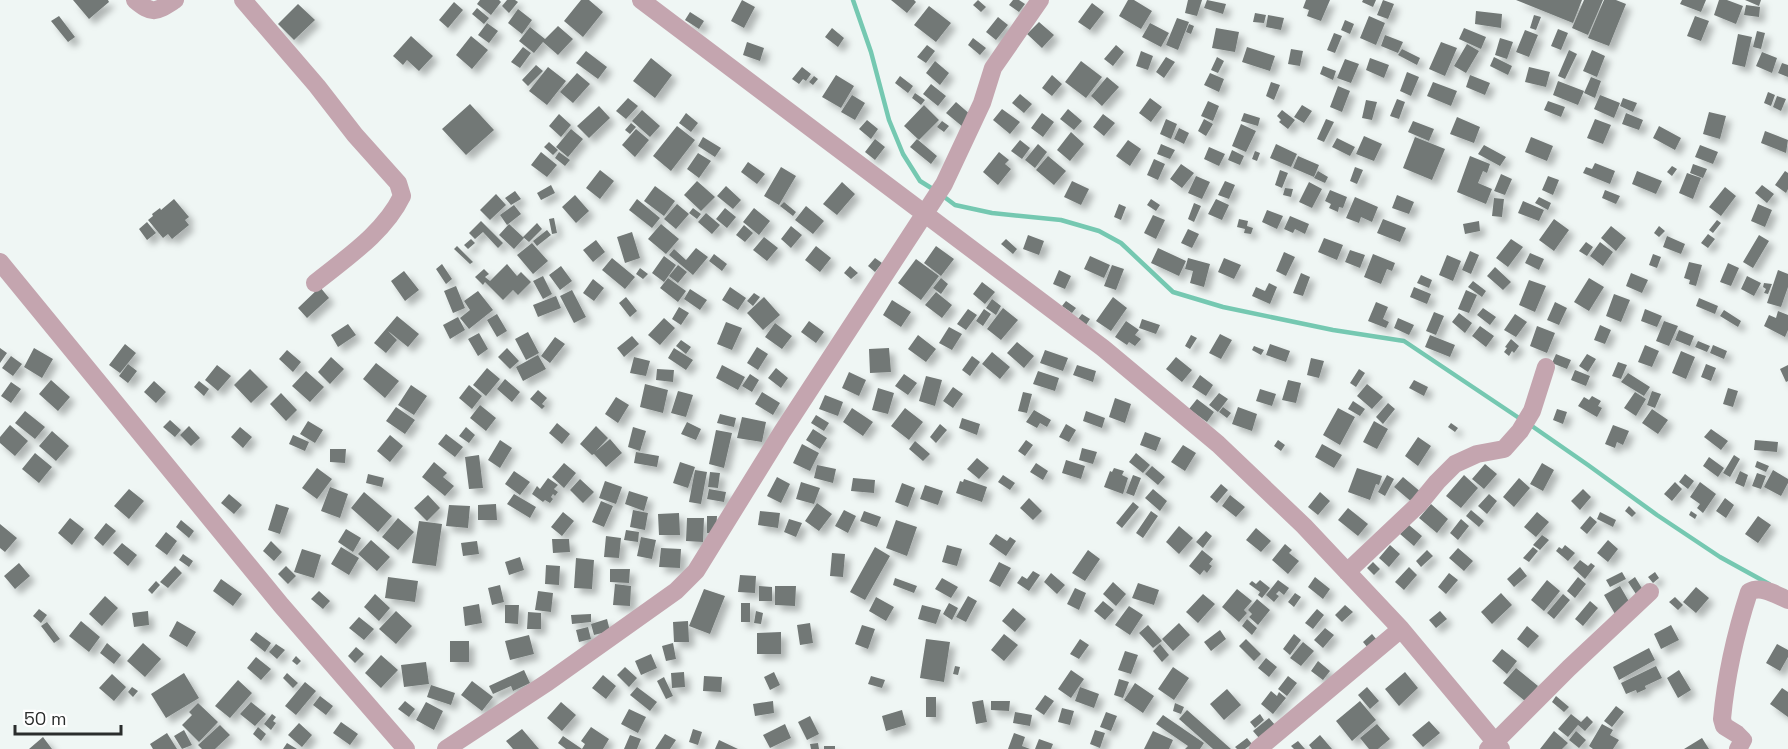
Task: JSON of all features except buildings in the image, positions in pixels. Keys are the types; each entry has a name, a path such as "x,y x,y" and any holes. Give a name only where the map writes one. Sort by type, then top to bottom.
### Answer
{"street":[{"path":"135,0 147,10 159,10 175,0"},
{"path":"243,0 398,183 402,196 395,209 366,241 315,283"},
{"path":"641,0 927,209 1103,348 1218,444 1305,526 1401,629 1495,747 1577,660 1650,592"},
{"path":"446,749 548,682 676,591 696,571 782,432 944,184 982,103 993,68 1040,0"},
{"path":"0,262 281,605 406,749"},
{"path":"1347,572 1419,504 1455,464 1477,454 1504,449 1520,431 1532,411 1546,367"},
{"path":"1738,749 1743,740 1724,726 1722,719 1731,661 1749,592 1762,589 1788,600"},
{"path":"1258,749 1401,629"}],"waterway":[{"path":"853,0 871,52 889,120 903,154 920,181 936,191"},
{"path":"943,196 955,205 992,213 1061,220 1099,231 1121,243 1173,292 1223,307 1333,330 1404,341 1522,420"},
{"path":"1529,424 1657,515 1720,557 1769,584"}]}
